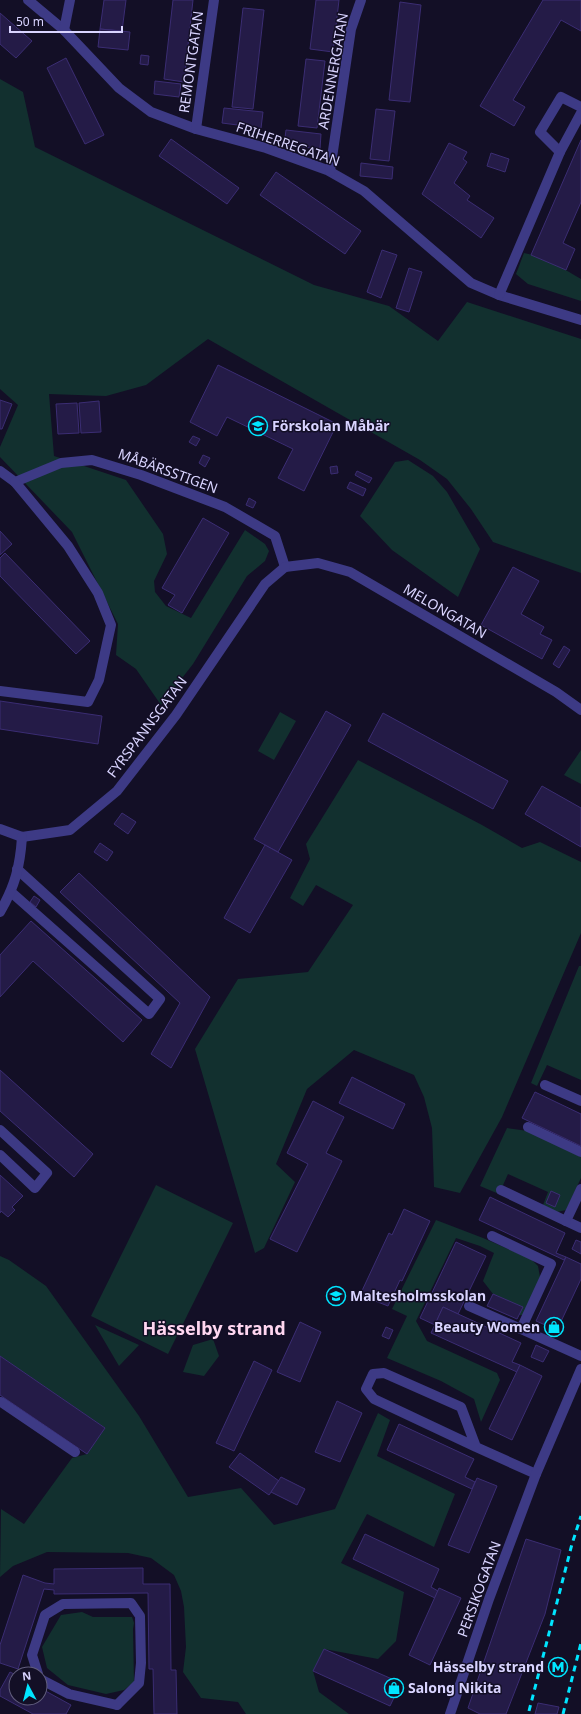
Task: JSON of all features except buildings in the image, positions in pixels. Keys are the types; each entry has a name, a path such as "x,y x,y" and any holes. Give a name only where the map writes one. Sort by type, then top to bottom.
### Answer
{"street":[{"name":"FRIHERREGATAN","path":"28,0 64,30 119,88 151,112 196,128 266,148 330,171 364,191 471,283 499,295 581,320"},
{"path":"64,30 70,0"},
{"name":"REMONTGATAN","path":"196,128 214,0"},
{"name":"ARDENNERGATAN","path":"330,171 351,29 361,0"},
{"path":"560,152 540,132 561,97 581,107"},
{"path":"499,295 560,152 581,113"},
{"name":"MÅBÄRSSTIGEN","path":"15,482 61,463 92,460 141,474 225,507 275,536 285,567"},
{"path":"0,471 15,482 68,546 98,594 111,625 99,680 88,702 0,691"},
{"name":"MELONGATAN","path":"285,567 318,563 350,572 556,692 581,710"},
{"name":"FYRSPANNSGATAN","path":"22,837 70,830 117,791 176,715 266,584 285,567"},
{"path":"0,829 22,837 18,869 11,892 0,912"},
{"path":"11,892 149,1014 160,999 18,869"},
{"path":"545,1085 581,1101"},
{"path":"528,1127 581,1152"},
{"path":"0,1130 47,1174 35,1188 0,1156"},
{"path":"566,1221 581,1189"},
{"path":"501,1190 581,1228"},
{"path":"492,1236 550,1264 521,1329"},
{"path":"469,1306 581,1356"},
{"name":"PERSIKOGATAN","path":"450,1714 489,1599 536,1474 581,1369"},
{"path":"476,1447 461,1407 384,1373 373,1374 366,1389 374,1399 476,1447 536,1474"},
{"path":"0,1403 74,1452"},
{"path":"35,1666 32,1655 45,1615 63,1604 132,1603 140,1616 141,1663 139,1683 119,1709 69,1694 48,1683"}],"green space":[{"path":"0,79 23,92 35,147 314,285 389,306 438,341 467,302 581,339 581,573 493,542 471,509 447,479 420,460 208,339 146,385 106,396 49,394 54,456 126,480 163,534 167,554 154,581 155,592 166,606 191,618 245,530 265,544 269,551 265,561 247,576 193,664 161,705 136,669 116,655 118,624 72,532 0,457 0,447 18,405 0,389"},
{"path":"524,253 546,260 581,279 581,301 528,284 516,274"},
{"path":"408,460 433,476 447,492 480,549 458,597 392,550 360,516 395,462"},
{"path":"280,712 296,721 274,760 258,751"},
{"path":"581,750 581,784 564,775"},
{"path":"358,760 482,825 522,848 540,842 581,862 581,933 502,1117 460,1193 434,1187 432,1128 424,1097 414,1075 354,1050 307,1089 276,1164 295,1182 264,1248 255,1253 195,1049 238,979 308,972 353,905 316,885 303,906 290,898 310,859 306,844"},
{"path":"579,966 581,966 581,1080 547,1065 537,1086 531,1083"},
{"path":"507,1128 528,1131 581,1157 581,1178 566,1210 557,1212 543,1205 548,1192 508,1174 499,1194 480,1186"},
{"path":"156,1185 233,1223 168,1354 91,1316"},
{"path":"436,1220 531,1259 538,1266 540,1277 523,1315 519,1315 522,1307 493,1294 483,1281 494,1253 480,1246 456,1238 416,1321 427,1341 497,1373 500,1380 481,1422 474,1399 441,1381 387,1358 407,1316 392,1309"},
{"path":"0,1256 9,1260 46,1286 139,1416 188,1497 241,1488 274,1525 335,1509 378,1413 390,1420 377,1456 455,1494 434,1547 367,1514 341,1563 404,1592 396,1641 378,1659 324,1649 313,1671 319,1692 349,1714 246,1714 238,1702 201,1698 183,1672 186,1647 184,1607 181,1591 174,1575 151,1558 128,1553 47,1552 13,1566 0,1577 1,1509 24,1524 72,1458 87,1454 105,1428 0,1356"},
{"path":"95,1325 139,1345 119,1366"},
{"path":"213,1339 219,1356 204,1376 183,1372 193,1345"},
{"path":"82,1612 93,1617 132,1617 134,1623 134,1682 124,1690 106,1694 68,1685 48,1669 42,1647 61,1615"}],"railway":[{"path":"529,1711 572,1544 581,1516"},
{"path":"563,1714 581,1643"}],"place":[{"name":"Förskolan Måbär","path":"258,426"},
{"name":"Maltesholmsskolan","path":"336,1296"},
{"name":"Beauty Women","path":"554,1327"},
{"name":"Hässelby strand","path":"558,1667"},
{"name":"Salong Nikita","path":"394,1688"}],"district":[{"name":"Hässelby strand","path":"214,1329"}]}
